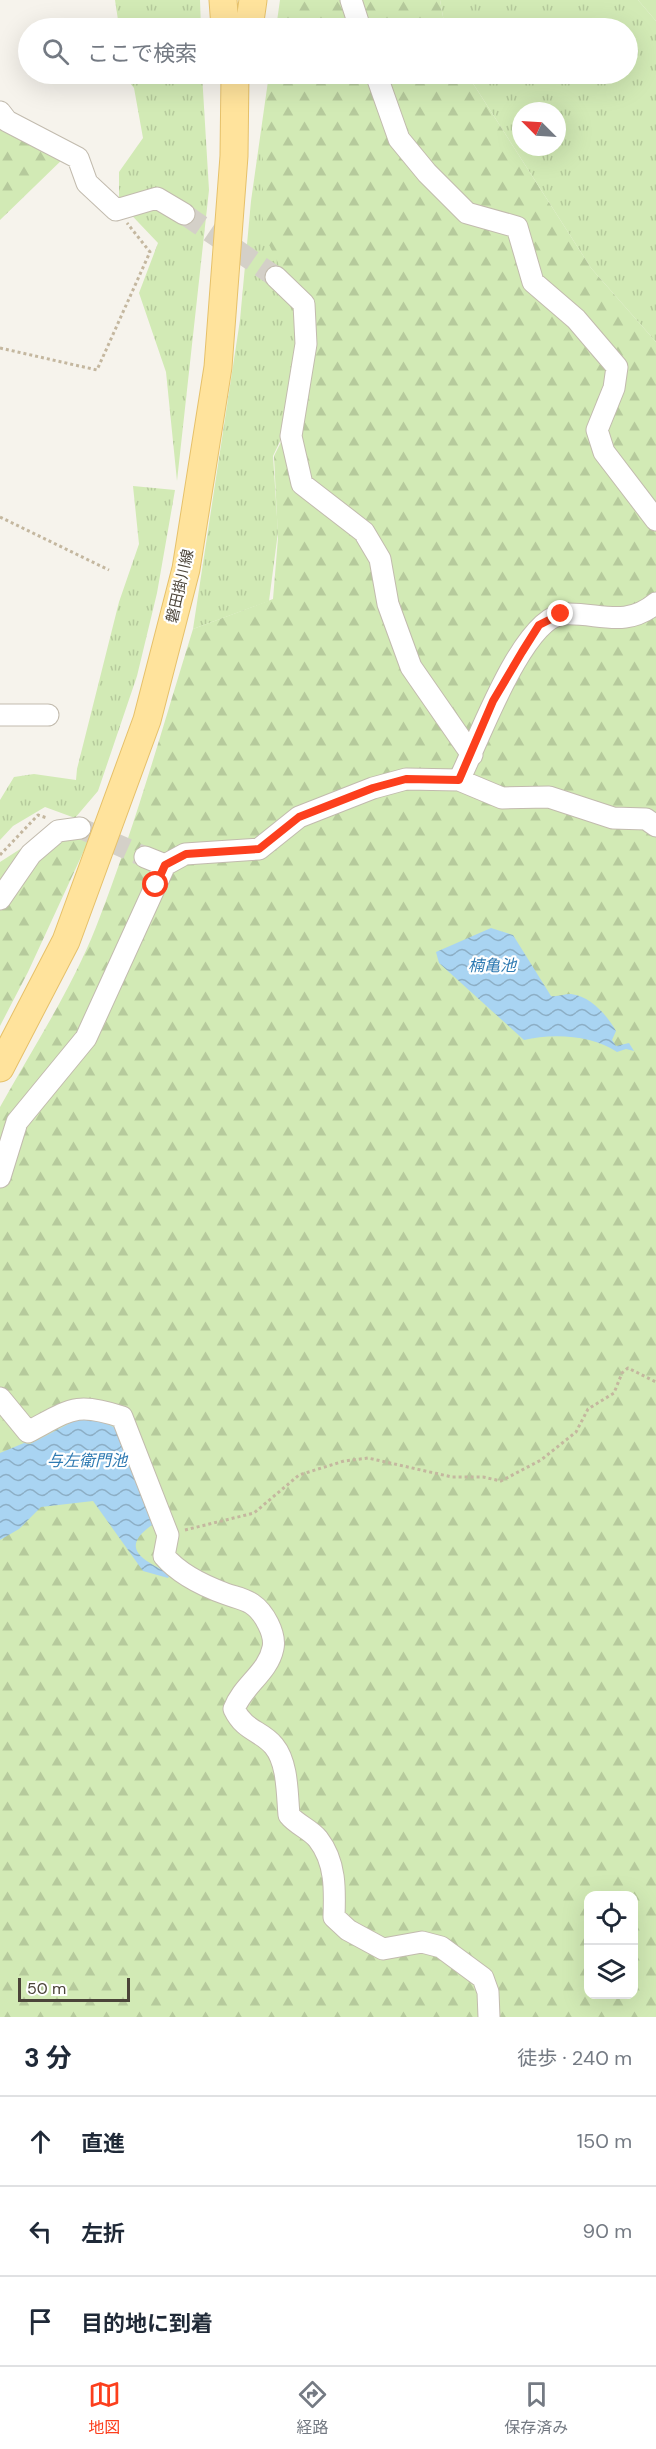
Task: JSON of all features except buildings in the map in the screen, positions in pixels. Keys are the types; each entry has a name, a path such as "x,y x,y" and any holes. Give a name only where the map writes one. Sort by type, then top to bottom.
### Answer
{"main road":[{"path":"223,0 224,18"},
{"path":"236,0 236,18"},
{"path":"250,18 253,0"},
{"path":"229,84 234,156"},
{"name":"磐田掛川線","path":"0,1068 66,941 147,720 186,569 218,367 234,156 235,84"},
{"path":"234,156 242,84"}],"street":[{"path":"351,0 357,18"},
{"path":"380,84 399,139 467,213 517,227 533,282 576,319 617,367 614,388 597,430 604,452 656,520"},
{"path":"0,112 7,121 78,158 87,183 116,210 157,198 184,214"},
{"path":"276,277 304,304 306,344 291,436 302,484 364,532 380,559 388,604 411,667 472,755"},
{"path":"459,780 472,755 493,701 539,625 561,614 627,619 656,603"},
{"path":"0,715 48,715"},
{"path":"0,1177 17,1122 86,1038 165,865 186,854 259,849 299,817 373,788 406,779 459,780 502,798 549,797 613,818 646,819 656,826"},
{"path":"0,899 31,854 58,831 80,828"},
{"path":"145,856 165,865"},
{"path":"0,1398 28,1432 70,1410 94,1408 122,1417 168,1534 164,1556 173,1567 210,1588 252,1604 266,1620 274,1646 266,1667 239,1694 234,1709 240,1723 274,1745 282,1760 290,1815 295,1822 318,1838 327,1854 335,1881 333,1917 348,1930 383,1948 422,1942 441,1947 483,1978 488,1992 489,2017"}],"path":[{"path":"0,348 97,370 150,252 116,210"},
{"path":"0,516 109,570"},
{"path":"168,1534 254,1513 300,1475 344,1461 368,1458 452,1477 483,1477 501,1481 541,1460 576,1432 588,1409 614,1393 622,1373 628,1368 656,1382"}],"green space":[{"path":"115,0 200,0 201,18 118,18"},
{"path":"280,0 440,0 443,18 277,18"},
{"path":"440,0 638,0 656,21 656,342 591,268 519,156 566,156 566,102 512,102 512,144 473,84 638,84 638,18 443,18"},
{"path":"638,0 656,0 656,21"},
{"path":"131,84 203,84 209,190 177,481 166,372 139,293 158,243 119,202 119,172 143,138 134,88"},
{"path":"268,84 270,84 295,296 306,344 295,410 273,456 278,532 269,601 193,629 240,320 251,201"},
{"path":"269,84 473,84 512,144 512,156 519,156 591,268 656,342 656,2017 0,2017 0,1107 63,996 96,927 135,816 193,629 273,599 278,538 274,456 295,414 306,344 295,296 263,233 263,123"},
{"path":"0,110 69,153 0,220"},
{"path":"133,486 175,490 157,593 137,676 98,791 75,818 45,807 13,826 0,840 0,800 14,777 34,774 76,780 119,602 139,544"},
{"path":"58,831 93,831 28,972 0,1026 0,903"},
{"path":"39,837 0,891 0,862"}],"water":[{"name":"楠亀池","path":"491,928 513,935 551,996 571,994 585,998 603,1013 616,1031 612,1040 616,1046 629,1043 634,1051 626,1049 617,1052 596,1042 572,1037 559,1036 524,1040 439,963 436,952"},
{"name":"与左衛門池","path":"78,1419 102,1421 119,1430 154,1505 152,1525 142,1533 136,1547 144,1559 170,1574 168,1578 143,1571 93,1501 41,1507 19,1529 0,1540 0,1453 24,1443 30,1444"}],"tunnel":[{"path":"184,214 276,277"},
{"path":"80,828 145,857"}],"route":[{"path":"156,885 165,865 186,854 259,849 299,817 373,788 406,779 459,780 472,755 493,701 522,652 539,625 561,614"}]}
